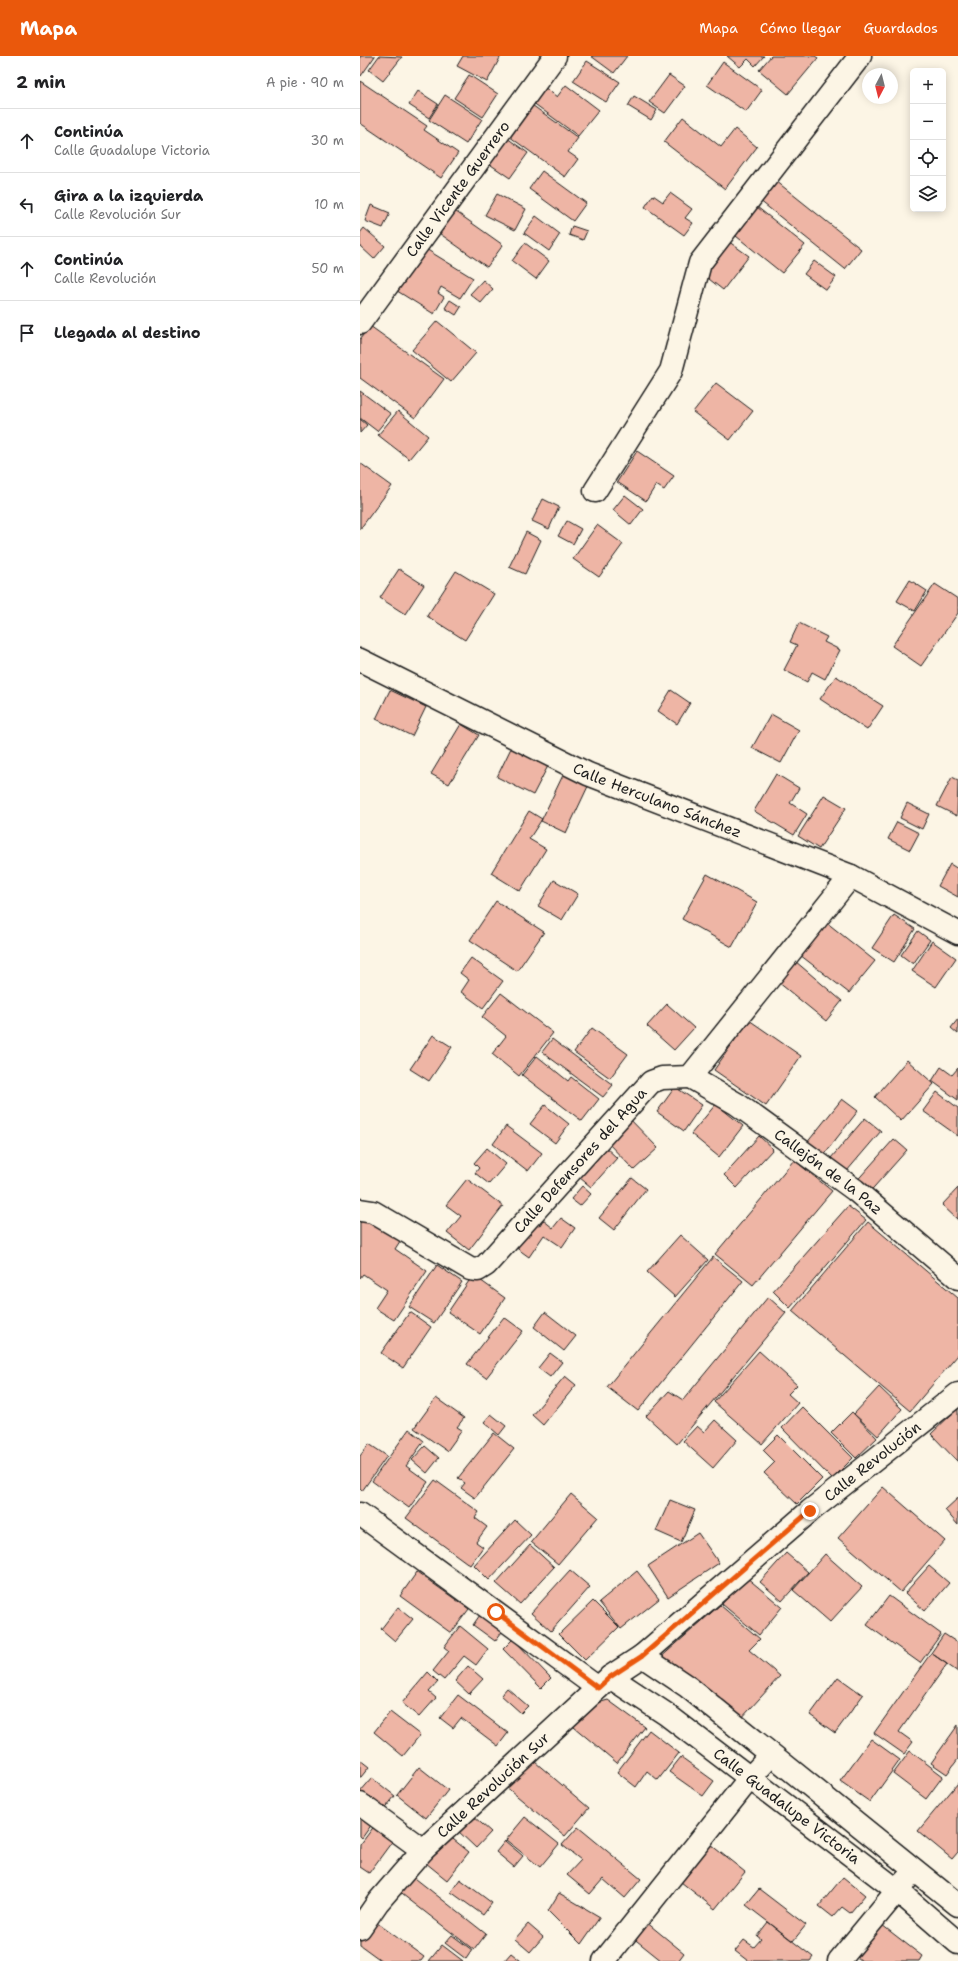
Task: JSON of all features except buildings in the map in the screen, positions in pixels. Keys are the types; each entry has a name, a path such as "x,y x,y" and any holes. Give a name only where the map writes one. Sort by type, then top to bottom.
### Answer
{"street":[{"name":"Calle Vicente Guerrero","path":"360,323 555,56"},
{"path":"595,491 671,371 700,263 860,56"},
{"name":"Calle Herculano Sánchez","path":"360,660 588,774 851,876 958,933"},
{"path":"690,1078 851,876"},
{"name":"Calle Defensores del Agua","path":"360,1210 373,1212 470,1269 478,1270 486,1265 651,1082 662,1078 690,1078"},
{"name":"Callejón de la Paz","path":"690,1078 736,1104 855,1190 958,1278"},
{"name":"Calle Revolución","path":"642,1656 810,1511 958,1394"},
{"name":"Calle Guadalupe Victoria","path":"360,1514 604,1683 666,1714 749,1779 898,1891 958,1943"},
{"name":"Calle Revolución Sur","path":"360,1928 378,1902 423,1850 604,1683 642,1656"},
{"name":"Calle Guadalupe Victoria","path":"642,1656 688,1687 958,1905"},
{"path":"604,1961 749,1779 771,1755"},
{"path":"360,1804 423,1850"},
{"path":"839,1961 914,1870"}],"route":[{"path":"496,1612 598,1688 610,1677 642,1656 810,1511"}]}
